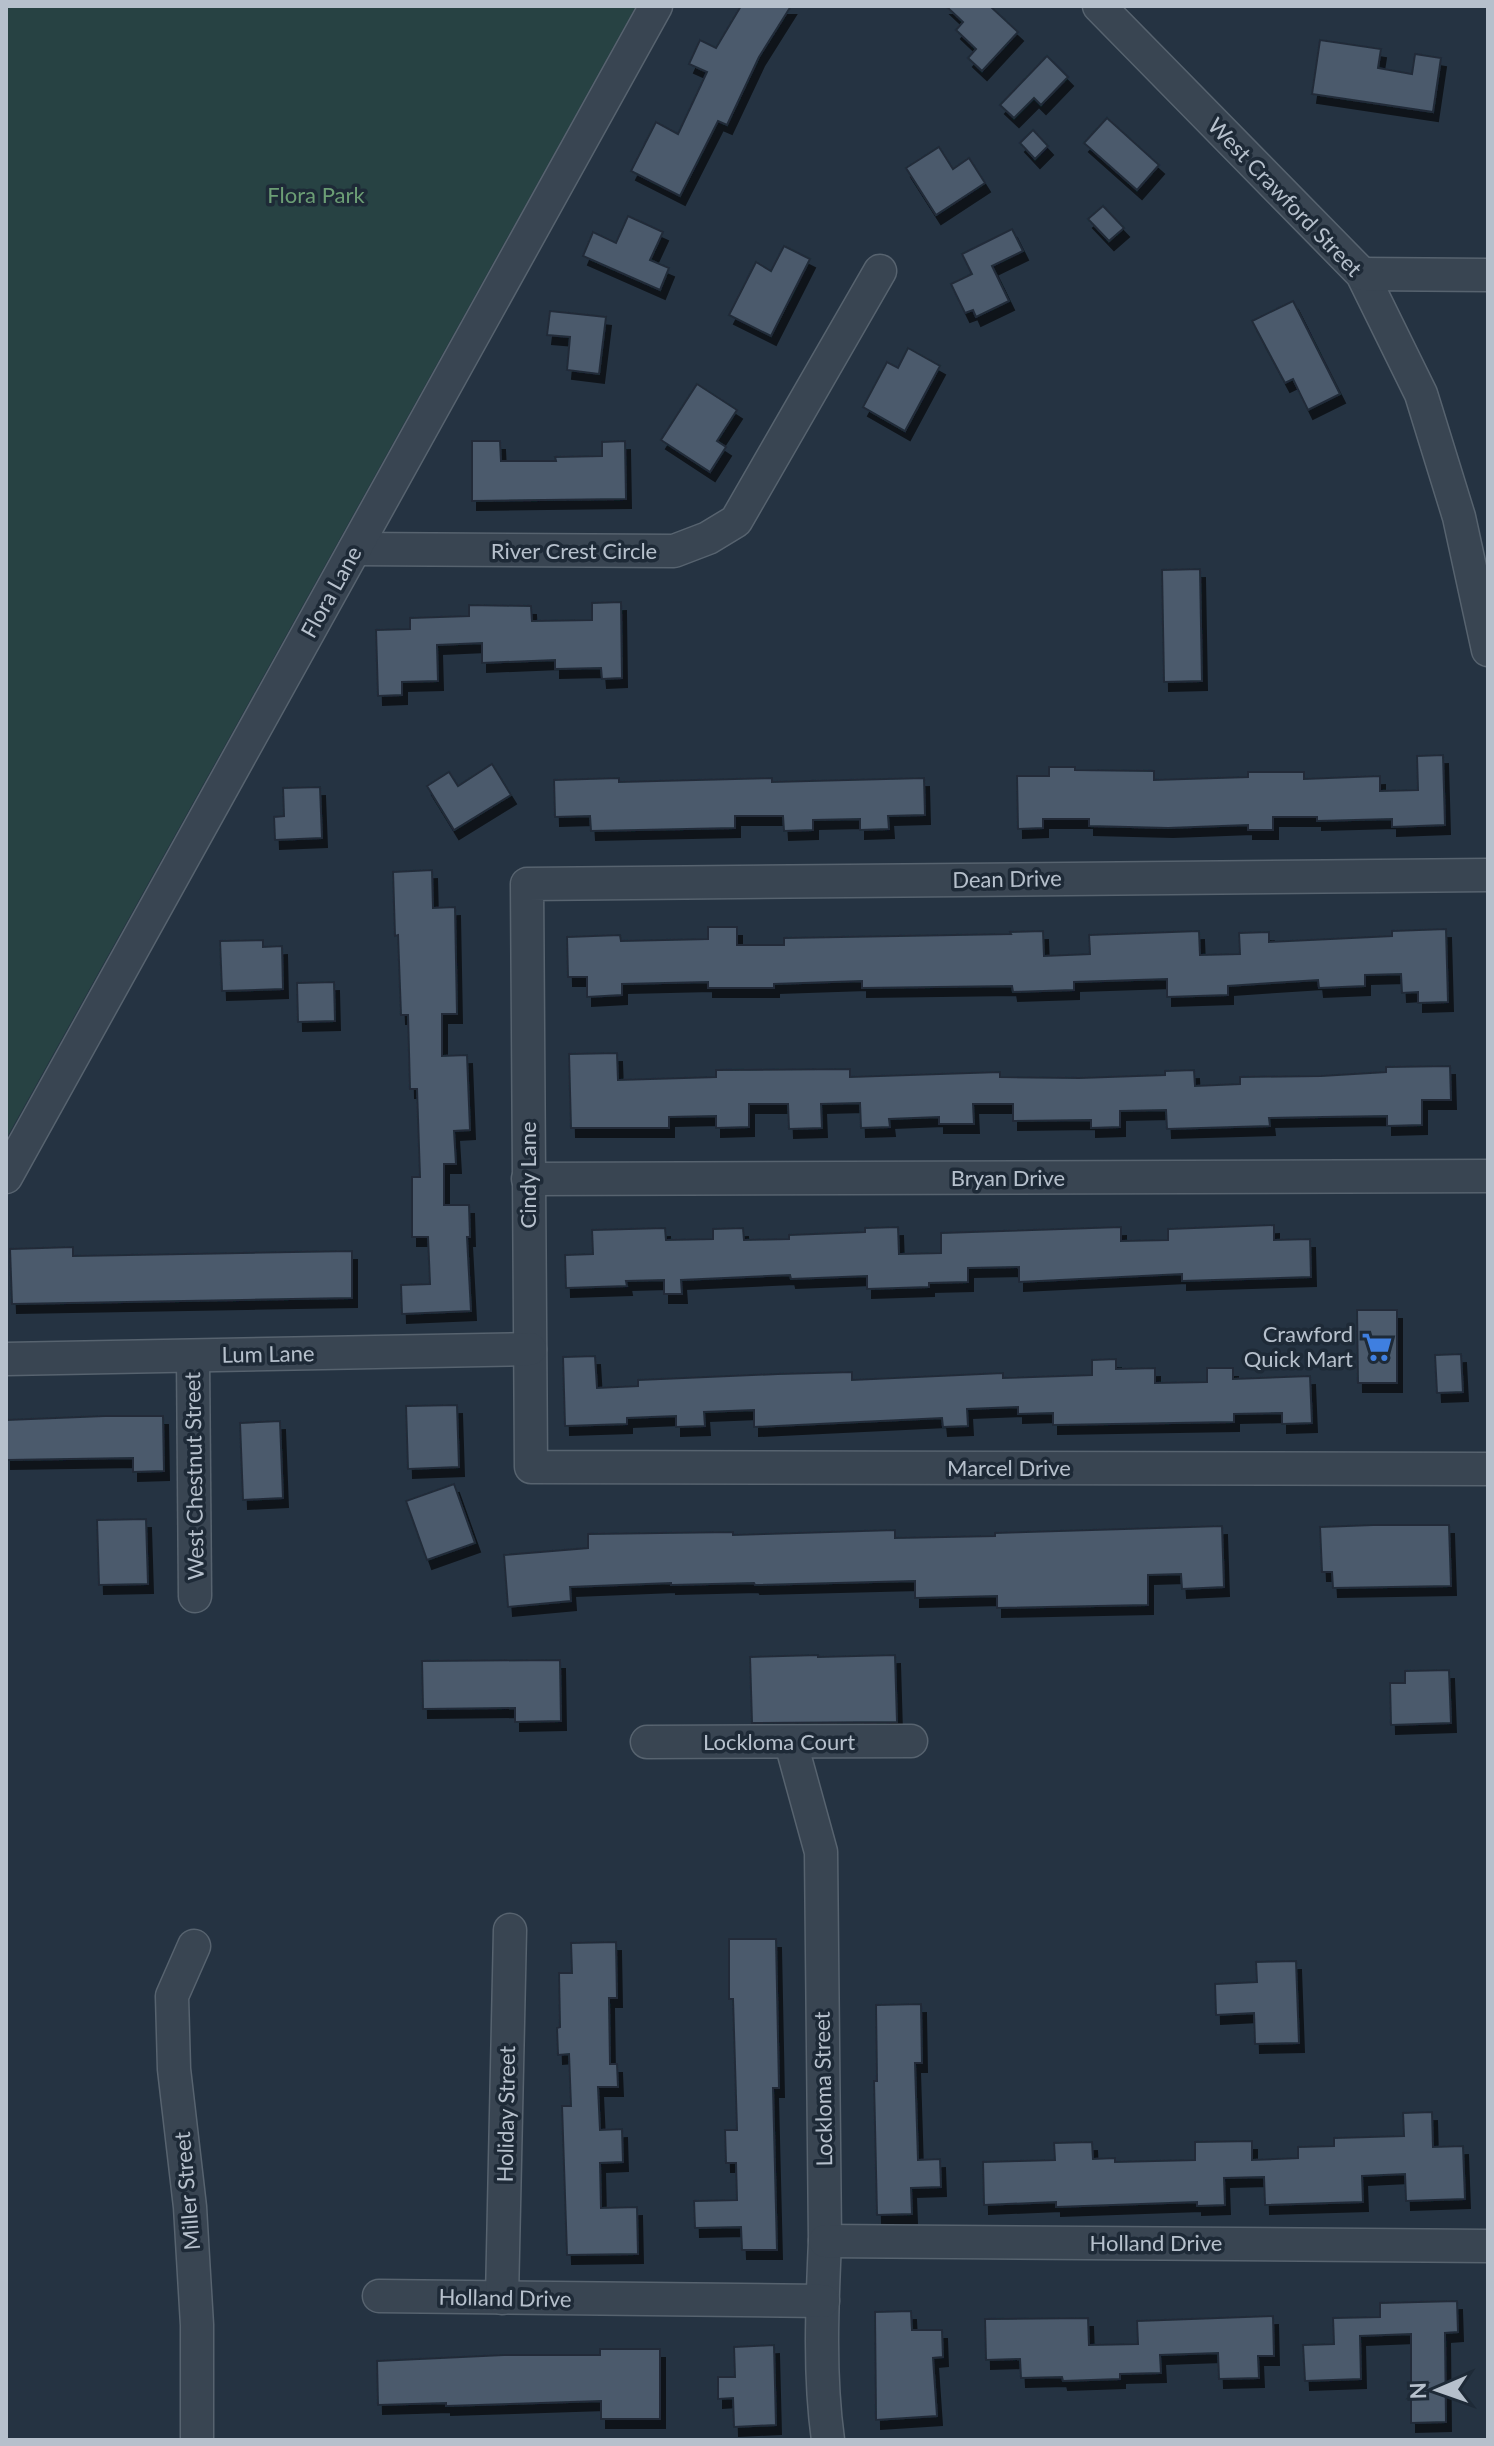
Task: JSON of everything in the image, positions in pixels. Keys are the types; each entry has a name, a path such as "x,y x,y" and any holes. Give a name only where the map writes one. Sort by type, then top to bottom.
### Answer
{"street":[{"name":"Flora Lane","path":"6,1177 656,6"},
{"name":"West Crawford Street","path":"1099,6 1362,274 1421,394 1459,517 1488,650"},
{"name":"River Crest Circle","path":"355,549 674,551 708,538 736,521 880,271"},
{"path":"1362,274 1488,275"},
{"name":"Dean Drive","path":"527,884 1488,875"},
{"name":"Cindy Lane","path":"527,884 531,1467"},
{"name":"Bryan Drive","path":"528,1179 1488,1176"},
{"name":"Lum Lane","path":"6,1359 530,1349"},
{"name":"West Chestnut Street","path":"193,1356 195,1596"},
{"name":"Marcel Drive","path":"531,1467 1488,1469"},
{"name":"Lockloma Court","path":"647,1742 911,1741"},
{"name":"Lockloma Street","path":"791,1743 821,1852 824,2412 828,2440"},
{"name":"Holiday Street","path":"502,2298 510,1930"},
{"name":"Miller Street","path":"194,1946 172,1996 174,2069 190,2207 196,2311 197,2440"},
{"name":"Holland Drive","path":"825,2241 1488,2246"},
{"name":"Holland Drive","path":"379,2296 823,2301"}],"green space":[{"name":"Flora Park","path":"6,6 636,6 6,1139"}],"building":[{"path":"741,6 791,6 759,57 727,125 718,121 680,196 631,171 656,122 678,134 707,72 689,64 700,40 716,48"},
{"path":"946,6 990,6 1018,32 982,71 968,58 976,49 956,30 963,22"},
{"path":"1320,40 1381,49 1378,68 1412,74 1415,54 1441,58 1433,112 1312,94"},
{"path":"1047,56 1068,77 1041,105 1034,98 1014,118 1000,105"},
{"path":"1107,118 1159,165 1137,190 1084,143"},
{"path":"1033,130 1048,146 1035,159 1020,143"},
{"path":"939,147 953,169 969,158 985,183 936,215 906,168"},
{"path":"1103,206 1124,228 1109,241 1088,219"},
{"path":"628,216 663,232 650,260 669,268 660,290 583,256 593,232 616,243"},
{"path":"1012,229 1023,251 992,266 1009,301 976,317 973,310 965,313 951,284 972,274 962,254"},
{"path":"784,246 810,259 771,336 729,315 756,262 771,271"},
{"path":"1293,301 1340,394 1308,410 1293,379 1285,383 1252,321"},
{"path":"550,311 606,317 599,374 567,370 570,337 547,335"},
{"path":"908,348 940,366 905,431 863,407 887,362 898,368"},
{"path":"697,384 737,410 717,441 726,447 710,472 661,440"},
{"path":"472,441 500,441 501,461 556,461 555,457 602,456 602,442 625,441 626,499 472,501"},
{"path":"1200,569 1202,681 1164,682 1162,570"},
{"path":"621,602 622,678 602,679 601,668 555,669 555,660 482,663 482,643 437,645 438,681 402,682 402,695 378,696 376,630 410,629 410,618 469,616 469,605 531,606 532,621 592,620 592,603"},
{"path":"1443,755 1445,825 1392,827 1392,819 1317,821 1317,817 1273,817 1273,830 1248,830 1248,825 1168,828 1089,826 1089,819 1043,819 1043,828 1018,829 1017,776 1049,776 1049,767 1154,771 1154,780 1248,777 1248,772 1304,772 1304,779 1380,776 1380,791 1418,790 1417,756"},
{"path":"492,764 511,795 454,830 427,786 449,772 458,786"},
{"path":"619,778 619,782 772,778 772,782 924,778 925,815 888,816 889,829 860,830 860,819 813,820 813,830 784,831 783,816 735,816 735,828 591,831 590,816 555,817 554,780"},
{"path":"320,787 322,838 275,840 274,817 284,816 283,788"},
{"path":"432,870 433,908 455,907 457,1014 442,1014 442,1056 467,1055 470,1130 454,1131 456,1164 444,1164 444,1205 469,1205 470,1237 467,1237 471,1311 402,1314 401,1285 430,1284 428,1237 412,1237 412,1177 420,1177 417,1089 410,1089 408,1015 401,1015 393,872"},
{"path":"708,927 737,927 737,945 784,945 784,938 1043,931 1044,956 1090,954 1089,935 1199,931 1200,955 1240,954 1239,933 1269,932 1269,942 1392,936 1392,931 1446,929 1448,1002 1418,1003 1418,992 1402,993 1401,974 1365,975 1365,986 1319,988 1318,980 1228,986 1228,995 1167,997 1167,979 1074,982 1074,990 1013,992 1012,986 862,988 862,981 774,984 774,988 708,988 708,982 622,984 622,995 587,997 587,977 568,977 567,937 620,935 621,941 708,939"},
{"path":"263,940 263,947 282,946 283,989 222,991 220,941"},
{"path":"334,982 335,1021 298,1022 297,983"},
{"path":"617,1053 618,1080 716,1077 716,1070 850,1069 850,1077 1000,1072 1000,1077 1079,1078 1165,1075 1165,1071 1194,1070 1195,1086 1240,1084 1240,1077 1321,1076 1386,1072 1386,1067 1450,1066 1451,1100 1422,1100 1422,1125 1387,1126 1387,1116 1323,1117 1269,1118 1270,1126 1167,1129 1166,1110 1120,1111 1120,1127 1091,1128 1091,1120 1013,1121 1013,1104 973,1104 974,1124 939,1124 939,1117 889,1119 890,1127 861,1128 860,1103 821,1104 822,1128 789,1129 788,1104 749,1104 749,1127 716,1128 716,1116 669,1117 669,1128 571,1128 569,1054"},
{"path":"1274,1225 1274,1240 1310,1239 1311,1277 1182,1281 1182,1274 1019,1282 1019,1267 968,1268 968,1282 929,1283 929,1287 867,1289 867,1276 791,1279 790,1275 681,1280 682,1294 664,1294 664,1280 626,1281 627,1286 566,1288 565,1255 593,1254 592,1230 665,1228 666,1240 713,1239 713,1229 743,1228 744,1240 789,1239 789,1235 865,1232 865,1228 898,1227 899,1254 941,1253 941,1233 1121,1227 1121,1241 1168,1240 1168,1229"},
{"path":"73,1247 73,1256 352,1251 352,1298 12,1304 10,1249"},
{"name":"Crawford Quick Mart","path":"1357,1310 1397,1310 1397,1383 1358,1383"},
{"path":"1461,1354 1463,1392 1437,1393 1435,1355"},
{"path":"595,1356 597,1388 638,1386 638,1380 852,1372 852,1380 1003,1373 1003,1378 1092,1375 1092,1360 1116,1359 1116,1369 1155,1368 1155,1383 1207,1382 1207,1368 1233,1368 1233,1379 1310,1376 1312,1423 1282,1424 1282,1413 1234,1414 1234,1422 1053,1425 1053,1413 1018,1414 1018,1407 967,1409 968,1426 943,1427 942,1418 754,1427 754,1410 704,1412 705,1426 676,1427 676,1416 627,1418 627,1424 565,1426 563,1357"},
{"path":"457,1405 459,1467 408,1469 406,1406"},
{"path":"163,1416 164,1471 133,1472 133,1458 6,1460 6,1420"},
{"path":"280,1421 283,1498 243,1500 240,1423"},
{"path":"454,1484 475,1543 427,1560 406,1501"},
{"path":"146,1519 148,1584 99,1585 97,1520"},
{"path":"1449,1525 1451,1586 1333,1588 1332,1572 1322,1572 1320,1527"},
{"path":"1222,1526 1224,1587 1182,1589 1181,1574 1148,1575 1148,1605 997,1608 997,1596 915,1598 915,1581 570,1587 571,1601 508,1607 504,1555 588,1548 588,1534 733,1532 733,1535 895,1530 895,1538"},
{"path":"895,1655 897,1722 752,1723 750,1657"},
{"path":"560,1660 561,1721 515,1722 515,1708 423,1709 422,1661"},
{"path":"1449,1670 1451,1723 1391,1725 1390,1683 1405,1683 1405,1671"},
{"path":"729,1939 776,1939 779,2088 773,2088 777,2250 742,2250 741,2227 695,2228 694,2201 737,2200 736,2163 726,2163 725,2130 737,2130 733,1999 729,1999"},
{"path":"616,1942 617,1998 609,1998 610,2064 617,2064 618,2087 598,2087 600,2130 622,2129 623,2162 600,2163 601,2208 637,2207 638,2254 567,2255 562,2106 571,2106 569,2054 558,2055 559,1973 572,1973 571,1943"},
{"path":"1296,1961 1299,2043 1255,2044 1254,2013 1216,2015 1215,1984 1257,1982 1256,1962"},
{"path":"921,2004 922,2063 915,2063 918,2160 940,2159 941,2187 911,2188 912,2214 877,2215 876,2005"},
{"path":"1432,2112 1433,2147 1463,2146 1465,2199 1406,2201 1405,2174 1362,2176 1363,2202 1265,2205 1264,2177 1224,2178 1225,2205 1197,2206 1197,2202 1056,2207 1056,2202 984,2205 983,2162 1055,2160 1054,2143 1092,2142 1093,2159 1115,2158 1115,2162 1195,2160 1195,2142 1252,2141 1252,2160 1298,2158 1298,2147 1334,2146 1334,2138 1404,2136 1403,2113"},
{"path":"1457,2301 1458,2332 1445,2333 1446,2422 1411,2423 1411,2334 1360,2336 1361,2379 1305,2381 1303,2345 1334,2344 1333,2318 1380,2317 1380,2303"},
{"path":"911,2311 912,2330 942,2330 943,2357 933,2358 937,2416 876,2420 875,2312"},
{"path":"1273,2316 1274,2356 1258,2356 1259,2378 1219,2379 1218,2353 1160,2355 1161,2373 1120,2374 1120,2379 1063,2381 1062,2377 1021,2378 1020,2359 986,2360 985,2319 1088,2318 1089,2345 1138,2344 1137,2321"},
{"path":"774,2345 776,2425 734,2427 733,2398 718,2399 718,2377 735,2377 734,2347"},
{"path":"600,2349 660,2349 660,2419 601,2419 601,2401 378,2405 377,2361 504,2355 600,2355"}],"place":[{"name":"Crawford Quick Mart","path":"1377,1347"}]}
